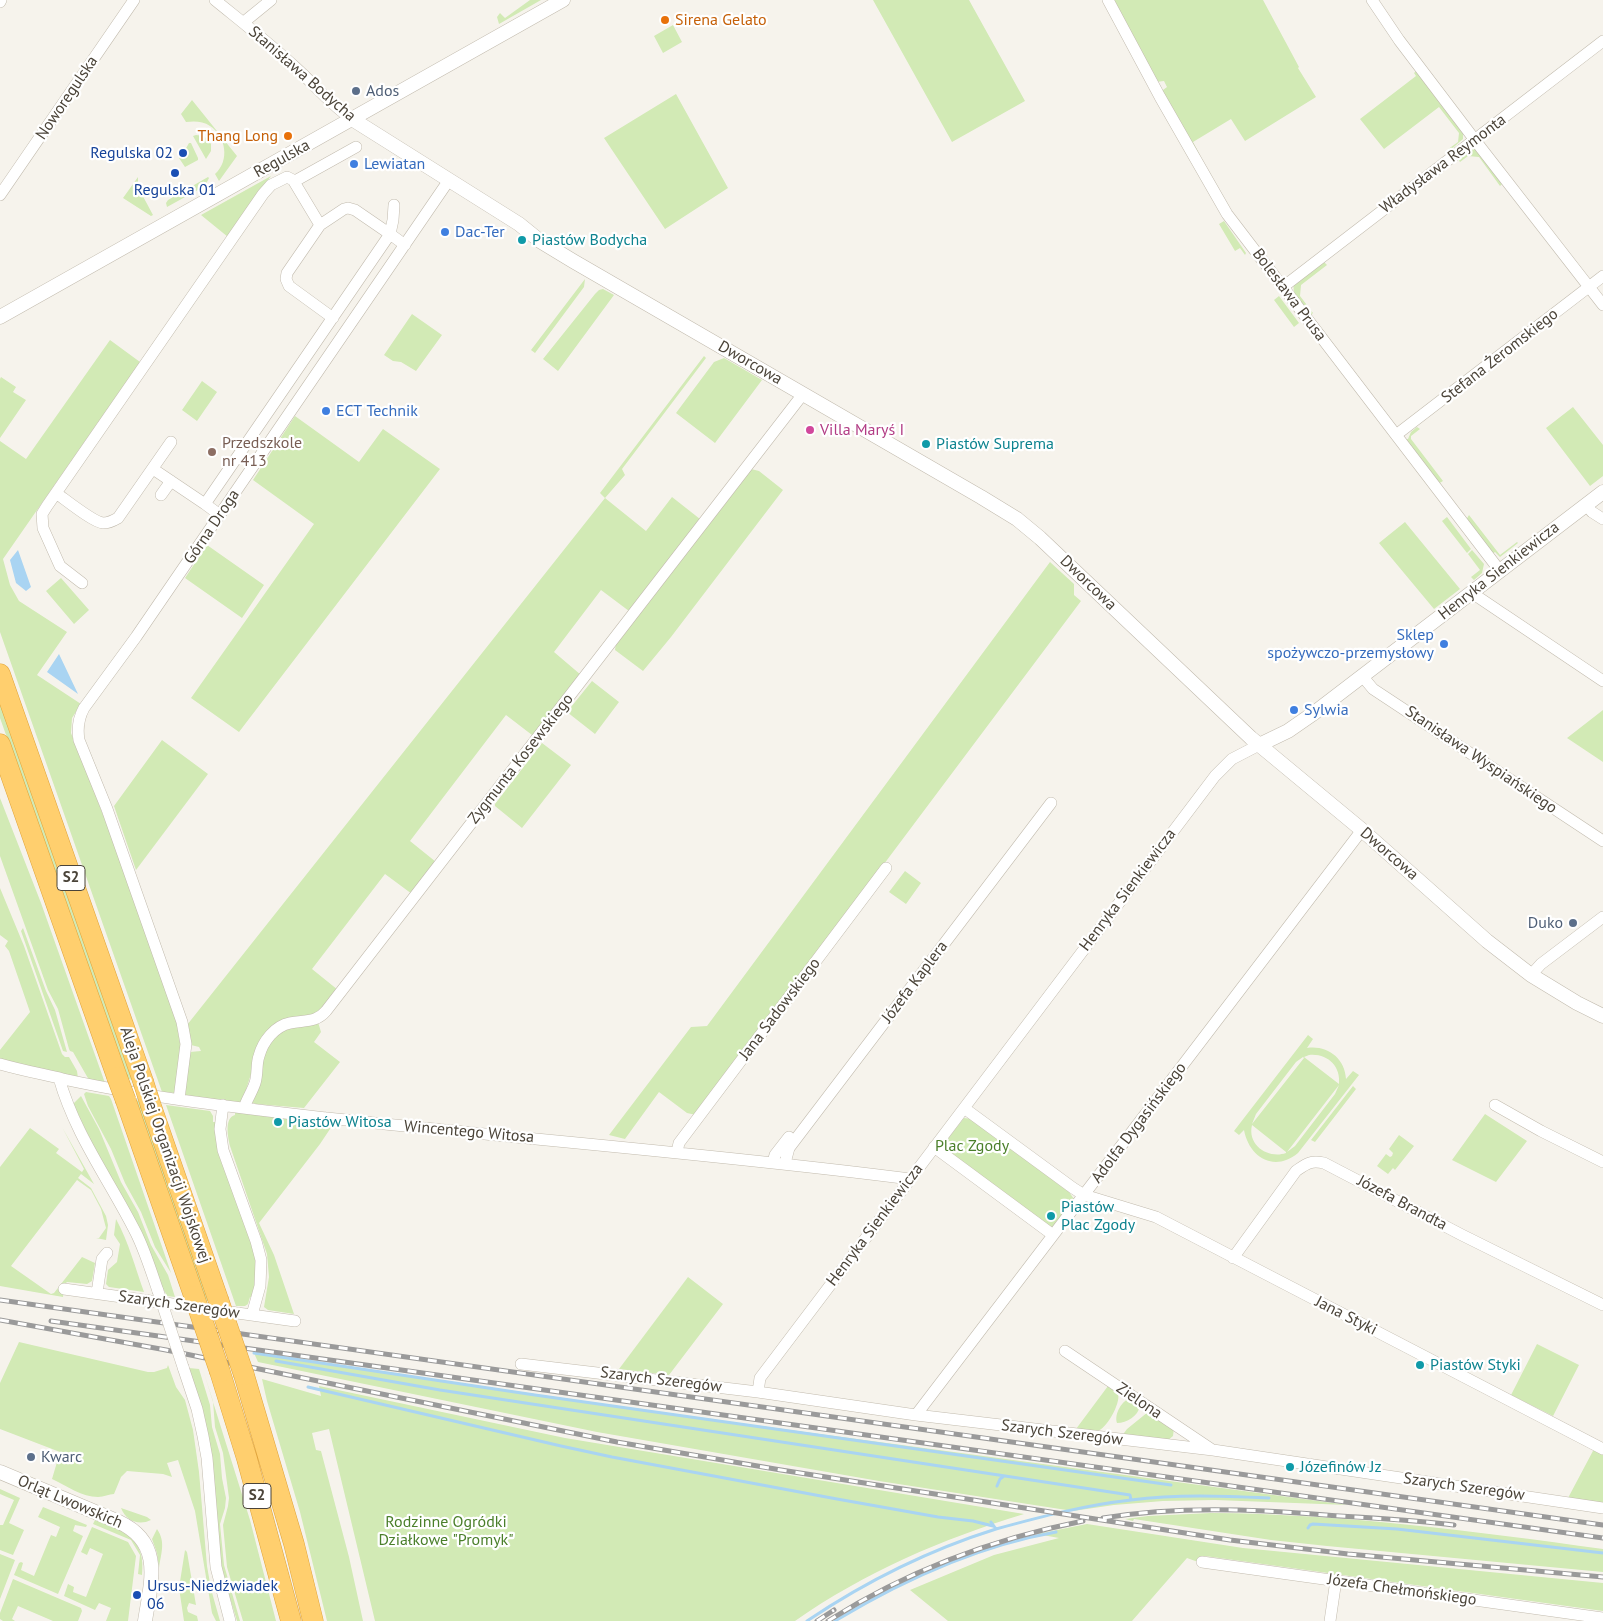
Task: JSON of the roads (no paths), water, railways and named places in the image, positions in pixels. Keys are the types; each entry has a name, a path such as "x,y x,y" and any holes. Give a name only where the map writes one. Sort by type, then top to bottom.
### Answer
{"highway":[{"name":"Aleja Polskiej Organizacji Wojskowej","path":"0,674 244,1376 291,1535 313,1621"},
{"name":"Aleja Polskiej Organizacji Wojskowej","path":"0,744 220,1372 247,1459 290,1621"}],"street":[{"name":"Noworegulska","path":"0,195 134,0"},
{"name":"Stanisława Bodycha","path":"215,0 244,22 352,120 519,224"},
{"path":"244,22 271,0"},
{"name":"Regulska","path":"0,317 563,0"},
{"name":"Bolesława Prusa","path":"1108,0 1221,205 1500,571"},
{"path":"1372,0 1399,40 1603,305"},
{"name":"Władysława Reymonta","path":"1283,287 1603,41"},
{"path":"295,181 356,147"},
{"path":"82,583 60,566 43,528 42,514 271,185 287,177 295,181 320,225"},
{"name":"Górna Droga","path":"179,1099 186,1044 182,1022 107,809 79,740 78,727 81,714 136,637 449,180"},
{"path":"205,504 390,234 394,220 394,205"},
{"path":"333,318 291,288 286,279 287,273 320,225 350,208 405,245"},
{"name":"Dworcowa","path":"519,224 540,241 573,262 981,497 1028,528 1259,745 1362,830 1487,942 1531,974 1577,1003 1603,1016"},
{"name":"Stefana Żeromskiego","path":"1396,435 1603,276"},
{"name":"Zygmunta Kosewskiego","path":"244,1108 255,1082 258,1057 272,1033 286,1024 317,1019 326,1011 803,394"},
{"path":"56,493 95,520 102,523 110,522 118,518 171,442"},
{"path":"153,469 220,515"},
{"path":"161,495 171,481"},
{"name":"Henryka Sienkiewicza","path":"758,1392 760,1378 1215,776 1232,759 1298,725 1603,492"},
{"path":"1586,505 1592,512 1603,519"},
{"path":"1472,593 1603,681"},
{"name":"Stanisława Wyspiańskiego","path":"1363,677 1373,689 1603,841"},
{"name":"Józefa Kaplera","path":"779,1163 1051,802"},
{"name":"Adolfa Dygasińskiego","path":"916,1415 1362,830"},
{"name":"Jana Sadowskiego","path":"677,1152 679,1143 886,868"},
{"name":"Józefa Kaplera","path":"779,1163 778,1151 956,915"},
{"path":"1531,974 1541,964 1603,917"},
{"name":"Wincentego Witosa","path":"0,1064 110,1089 223,1106 393,1125 677,1152 910,1180"},
{"path":"59,1078 80,1134 136,1234 149,1263 197,1410 207,1458 216,1567 230,1621"},
{"path":"1495,1105 1603,1162"},
{"path":"223,1106 220,1129 223,1150 261,1260 260,1286 252,1315"},
{"path":"964,1108 1073,1188 1084,1194"},
{"path":"934,1147 1053,1235"},
{"name":"Józefa Brandta","path":"1233,1258 1296,1171 1308,1163 1316,1161 1332,1167 1468,1238 1603,1305"},
{"name":"Jana Styki","path":"1084,1194 1156,1217 1603,1450"},
{"path":"98,1293 102,1259 106,1253"},
{"name":"Szarych Szeregów","path":"64,1289 295,1321"},
{"name":"Zielona","path":"1065,1351 1213,1450"},
{"name":"Szarych Szeregów","path":"521,1364 758,1392 916,1415 1213,1450 1603,1508"},
{"name":"Orląt Lwowskich","path":"0,1472 119,1522 136,1532 145,1544 152,1561 145,1621"},
{"name":"Józefa Chełmońskiego","path":"1202,1562 1336,1580 1582,1618 1603,1618"},
{"path":"1330,1621 1336,1580"}],"water":[{"path":"18,550 31,587 26,591 16,583 10,560"},
{"path":"59,654 78,694 47,672"}],"waterway":[{"path":"254,1353 535,1395 1171,1485"},
{"path":"276,1361 440,1390 1130,1495 1131,1500"},
{"path":"308,1387 612,1457 993,1526"},
{"path":"997,1486 1000,1479 1004,1476"},
{"path":"996,1529 1080,1508 1148,1498 1183,1496 1269,1498"},
{"path":"807,1621 852,1593 898,1568 971,1537 996,1529 991,1522"},
{"path":"1308,1528 1313,1524 1397,1529 1603,1553"},
{"path":"835,1621 887,1592 941,1566 998,1546 1056,1532"}],"railway":[{"path":"0,1300 1603,1525"},
{"path":"0,1320 166,1350 617,1442 781,1470 1230,1540 1348,1554 1603,1577"},
{"path":"51,1321 1603,1538"},
{"path":"1103,1518 1187,1510 1242,1510 1454,1525"},
{"path":"828,1621 888,1587 951,1559 1016,1537 1083,1521"},
{"path":"817,1621 834,1610"}],"place":[{"name":"Sirena Gelato","path":"665,20"},
{"name":"Ados","path":"356,91"},
{"name":"Thang Long","path":"288,136"},
{"name":"Regulska 02","path":"183,153"},
{"name":"Lewiatan","path":"354,164"},
{"name":"Regulska 01","path":"175,173"},
{"name":"Dac-Ter","path":"445,232"},
{"name":"Piastów Bodycha","path":"522,240"},
{"name":"ECT Technik","path":"326,411"},
{"name":"Villa Maryś I","path":"810,430"},
{"name":"Piastów Suprema","path":"926,444"},
{"name":"Przedszkole nr 413","path":"212,452"},
{"name":"Sklep spożywczo-przemysłowy","path":"1444,644"},
{"name":"Sylwia","path":"1294,710"},
{"name":"Duko","path":"1573,923"},
{"name":"Piastów Witosa","path":"278,1122"},
{"name":"Piastów Plac Zgody","path":"1051,1216"},
{"name":"Piastów Styki","path":"1420,1365"},
{"name":"Kwarc","path":"31,1457"},
{"name":"Józefinów Jz","path":"1290,1467"},
{"name":"Ursus-Niedźwiadek 06","path":"137,1595"}],"park label":[{"name":"Plac Zgody","path":"972,1146"},
{"name":"Rodzinne Ogródki Działkowe \"Promyk\"","path":"446,1531"}]}
